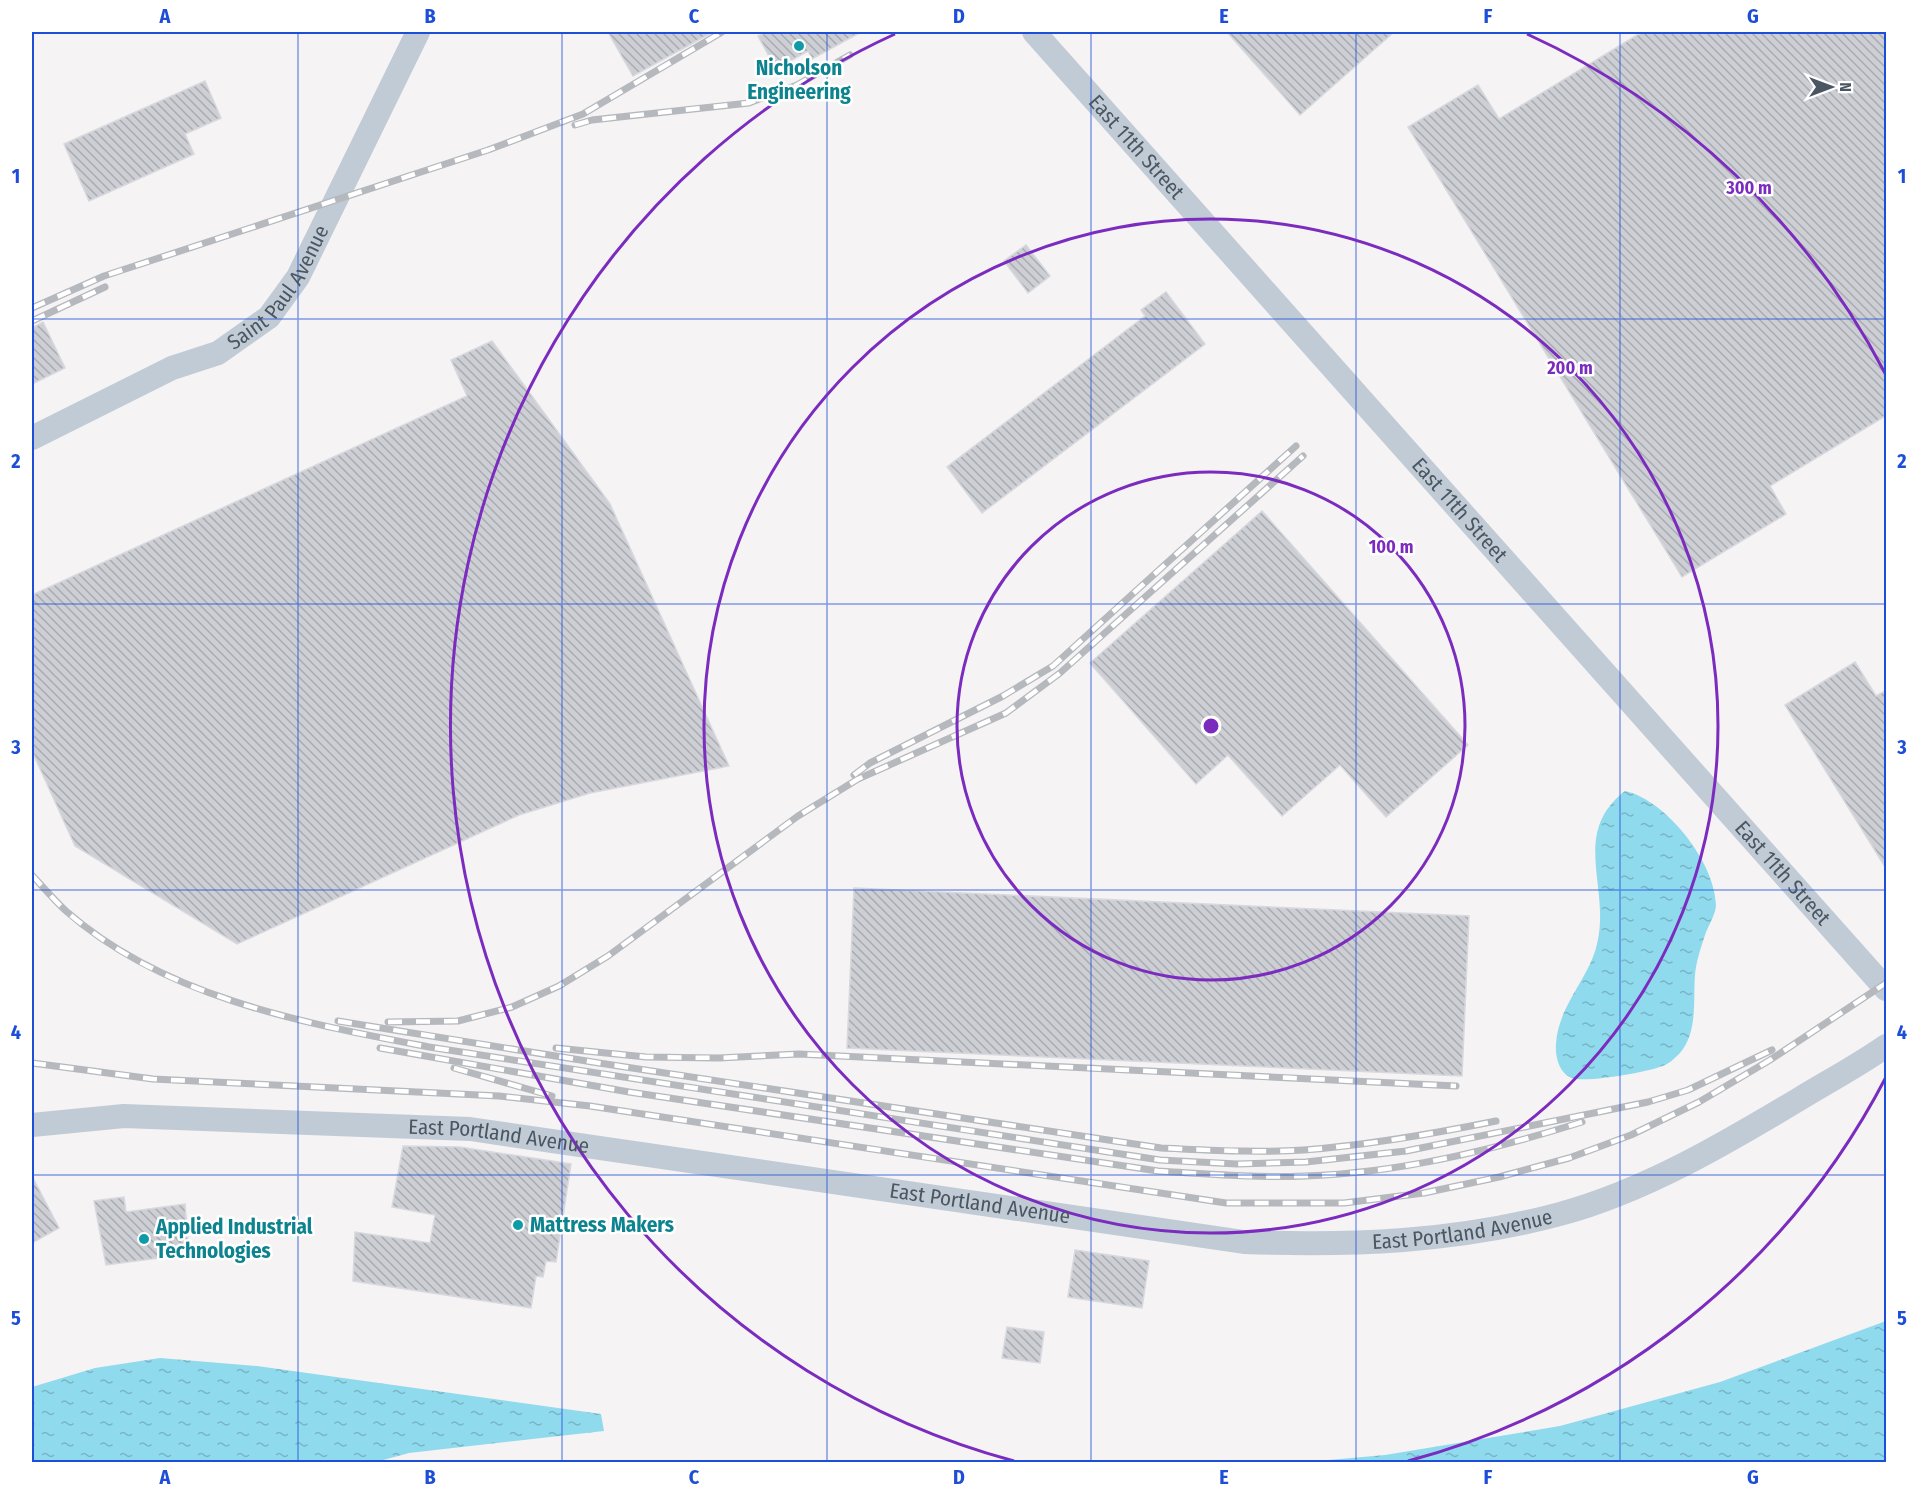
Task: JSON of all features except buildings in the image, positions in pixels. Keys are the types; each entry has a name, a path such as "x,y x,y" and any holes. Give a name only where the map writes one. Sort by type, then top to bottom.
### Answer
{"street":[{"name":"Saint Paul Avenue","path":"32,438 172,368 218,352 269,317 298,278 418,32"},
{"name":"East 11th Street","path":"1034,32 1887,989"},
{"name":"East Portland Avenue","path":"32,1125 124,1116 470,1129 1244,1242 1343,1245 1462,1234 1561,1214 1608,1198 1702,1153 1887,1046"}],"water":[{"path":"1625,791 1641,797 1656,807 1685,835 1698,852 1707,870 1716,909 1698,960 1690,1035 1680,1053 1667,1064 1646,1071 1604,1078 1572,1078 1564,1073 1557,1059 1558,1030 1562,1017 1588,969 1597,944 1600,902 1596,843 1599,825 1609,808"},
{"path":"1886,1321 1886,1462 1306,1462 1385,1455 1560,1426 1720,1382"},
{"path":"160,1358 257,1366 601,1414 604,1431 409,1453 376,1462 32,1462 32,1387 95,1368"}],"railway":[{"path":"32,308 104,276 488,150 583,114 722,32"},
{"path":"575,125 592,120 749,103 797,85 850,55"},
{"path":"32,321 105,287"},
{"path":"854,775 870,763 1003,696 1053,666 1296,446"},
{"path":"388,1022 458,1021 512,1007 559,986 608,956 798,816 858,779 1006,713 1060,673 1303,456"},
{"path":"32,875 66,911 105,941 147,966 191,986 238,1003 285,1016 429,1047 1160,1160 1237,1164 1306,1162 1406,1151 1648,1102 1688,1090 1772,1050"},
{"path":"32,1063 153,1079 499,1096 590,1106 1226,1203 1344,1203 1424,1193 1499,1177 1569,1158 1631,1135 1699,1102 1770,1060 1886,983"},
{"path":"338,1021 1161,1148 1304,1150 1400,1138 1496,1121"},
{"path":"380,1048 629,1092 1158,1171 1287,1176 1375,1170 1480,1151 1582,1122"},
{"path":"556,1048 646,1057 719,1058 799,1054 1456,1086"},
{"path":"454,1068 552,1096"}],"place":[{"name":"Nicholson Engineering","path":"799,46"},
{"name":"Mattress Makers","path":"518,1225"},
{"name":"Applied Industrial Technologies","path":"144,1239"}]}
